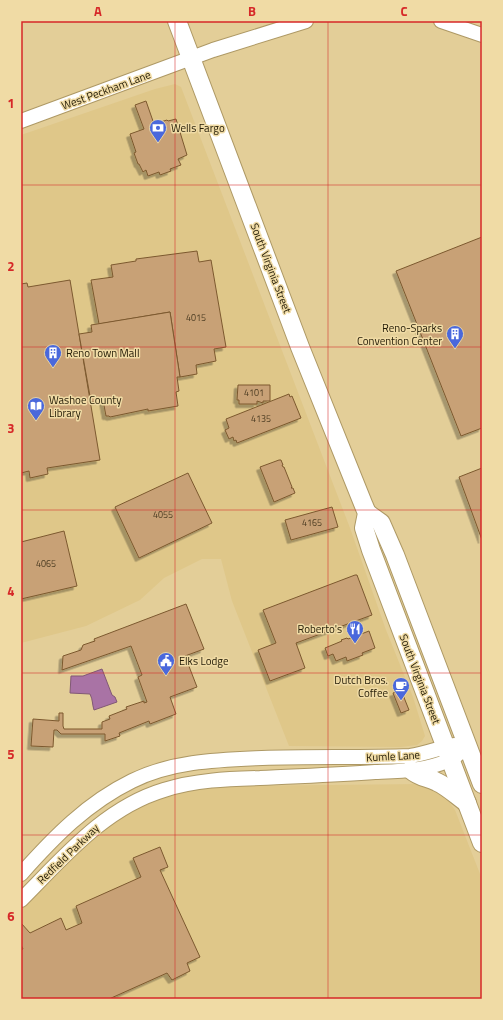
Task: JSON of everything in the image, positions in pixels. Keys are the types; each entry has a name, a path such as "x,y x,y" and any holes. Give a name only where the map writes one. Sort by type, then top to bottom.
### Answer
{"main road":[{"name":"South Virginia Street","path":"177,21 300,347 367,513 381,523 395,555 482,784"},
{"name":"South Virginia Street","path":"367,513 364,528 371,550 482,843"},
{"path":"411,770 423,778 432,779 440,783 467,803"}],"street":[{"name":"West Peckham Lane","path":"21,121 190,58 306,21"},
{"path":"442,21 482,35"},
{"name":"Kumle Lane","path":"207,780 330,776 411,770 425,768 448,753 467,744"},
{"name":"Kumle Lane","path":"194,762 210,760 281,758 410,756 448,753"},
{"path":"194,762 207,780"},
{"name":"Redfield Parkway","path":"21,874 68,824 110,793 132,780 157,771 194,762"},
{"name":"Redfield Parkway","path":"21,900 83,838 119,811 140,799 162,790 207,780"}],"shaded area":[{"name":"Reno Town Mall","path":"175,84 181,87 350,528 386,630 413,697 425,736 417,745 401,747 289,746 232,601 221,559 202,559 164,578 140,600 86,626 21,643 21,135 155,89"},
{"path":"102,669 112,695 115,697 117,702 94,710 90,694 70,693 71,676 83,676"},
{"path":"423,784 444,795 455,810 482,879 482,999 21,999 21,910 92,838 113,822 139,808 162,798 187,791 232,786"}],"building":[{"name":"Wells Fargo","path":"146,101 154,124 176,119 187,155 178,159 181,165 160,175 159,172 148,176 146,170 143,172 134,153 136,152 130,134 144,129 135,105"},
{"name":"Reno-Sparks Convention Center","path":"482,237 482,428 461,436 396,271"},
{"path":"197,251 199,262 211,260 226,347 214,349 216,361 196,365 197,374 180,377 170,312 99,324 91,280 113,277 111,265 136,261 136,259"},
{"name":"Reno Town Mall","path":"70,280 100,460 47,468 48,474 30,478 29,471 21,473 21,284 27,283 28,287"},
{"path":"170,312 180,377 177,377 179,391 176,392 178,406 148,411 148,409 110,417 106,416 103,400 91,402 79,334 92,332 91,325"},
{"path":"238,385 270,385 270,401 263,401 263,403 257,401 257,404 239,404 239,400 237,400"},
{"path":"289,394 290,397 292,396 301,418 237,443 236,440 234,441 233,437 229,439 225,430 229,428 226,419"},
{"path":"281,460 292,487 291,488 293,488 295,493 274,502 260,467"},
{"path":"482,468 482,540 459,477"},
{"path":"188,473 212,523 139,558 115,507"},
{"path":"332,507 338,527 291,540 285,520"},
{"path":"64,531 77,586 21,599 21,542"},
{"path":"357,575 372,615 296,643 305,668 270,681 258,650 276,643 263,610"},
{"name":"Elks Lodge","path":"186,604 204,649 185,656 197,687 170,697 176,714 150,724 149,721 119,733 120,736 105,741 105,734 61,734 57,730 54,730 53,747 31,746 33,719 59,721 59,713 63,713 64,729 102,729 102,722 110,719 109,716 127,709 126,707 144,701 144,703 147,702 138,677 142,675 131,646 62,670 63,656 81,650 83,645 95,641 94,639"},
{"name":"Roberto's","path":"369,631 375,648 362,653 363,655 347,661 346,657 336,661 333,654 328,656 325,648 342,641 341,640"},
{"name":"Dutch Bros. Coffee","path":"401,690 409,710 401,713 393,693"},
{"path":"160,847 168,867 160,870 200,957 187,963 190,971 172,980 167,973 109,999 21,999 21,950 23,949 21,945 21,923 30,933 61,918 66,930 82,923 76,906 141,877 133,858"}],"place":[{"name":"Wells Fargo","path":"158,143"},
{"name":"Reno-Sparks Convention Center","path":"455,349"},
{"name":"Reno Town Mall","path":"53,368"},
{"name":"Washoe County Library","path":"36,421"},
{"name":"Roberto's","path":"355,644"},
{"name":"Elks Lodge","path":"166,676"},
{"name":"Dutch Bros. Coffee","path":"401,701"}]}
